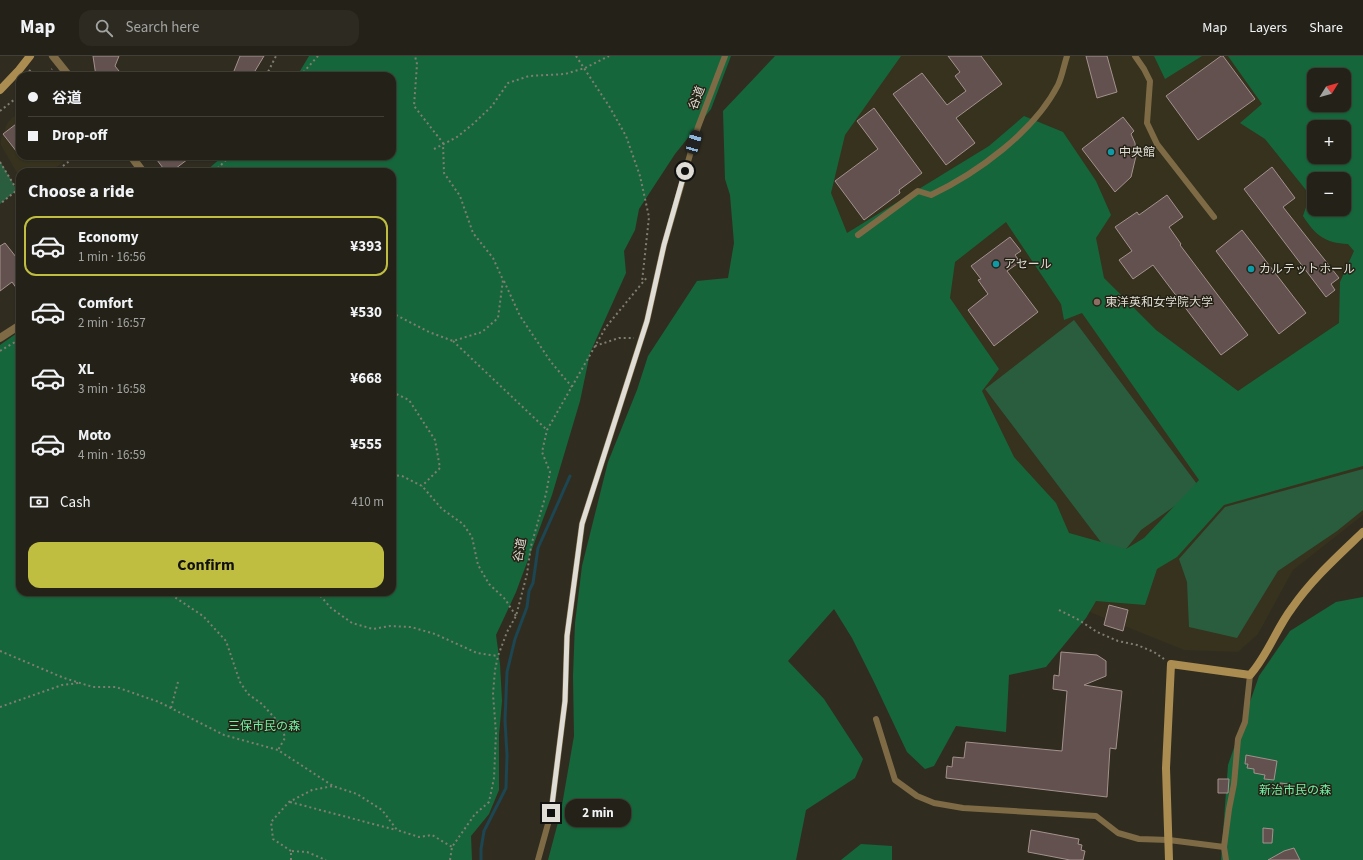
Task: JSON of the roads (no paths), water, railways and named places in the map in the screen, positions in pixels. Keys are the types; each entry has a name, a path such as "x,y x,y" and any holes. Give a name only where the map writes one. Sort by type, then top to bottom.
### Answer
{"street":[{"path":"17,72 30,56"},
{"path":"53,56 66,72"},
{"path":"0,90 16,73"},
{"path":"0,338 16,328"},
{"path":"1169,860 1166,768 1171,664 1250,675 1260,663 1291,609 1326,567 1363,532"}],"lane":[{"name":"谷道","path":"538,860 552,806 565,701 567,636 582,524 642,338 660,264 698,127 725,56"},
{"path":"858,235 918,191 931,194 946,187 986,161 1013,141 1040,114 1058,84 1067,56"},
{"path":"1135,56 1150,81 1147,123 1158,144 1214,217"},
{"path":"1226,860 1224,847 1234,784 1238,739 1245,722 1250,675"},
{"path":"876,719 895,780 917,796 934,803 963,808 1096,816 1118,833 1138,840 1169,840 1224,847"}],"waterway":[{"path":"481,860 484,831 506,788 507,755 505,720 507,672 515,639 527,607 529,591 533,583 538,548 570,476"}],"place":[{"name":"中央館","path":"1111,152"},
{"name":"アセール","path":"996,264"},
{"name":"カルテットホール","path":"1251,269"},
{"name":"東洋英和女学院大学","path":"1097,302"}],"park label":[{"name":"三保市民の森","path":"264,726"},
{"name":"新治市民の森","path":"1295,790"}]}
